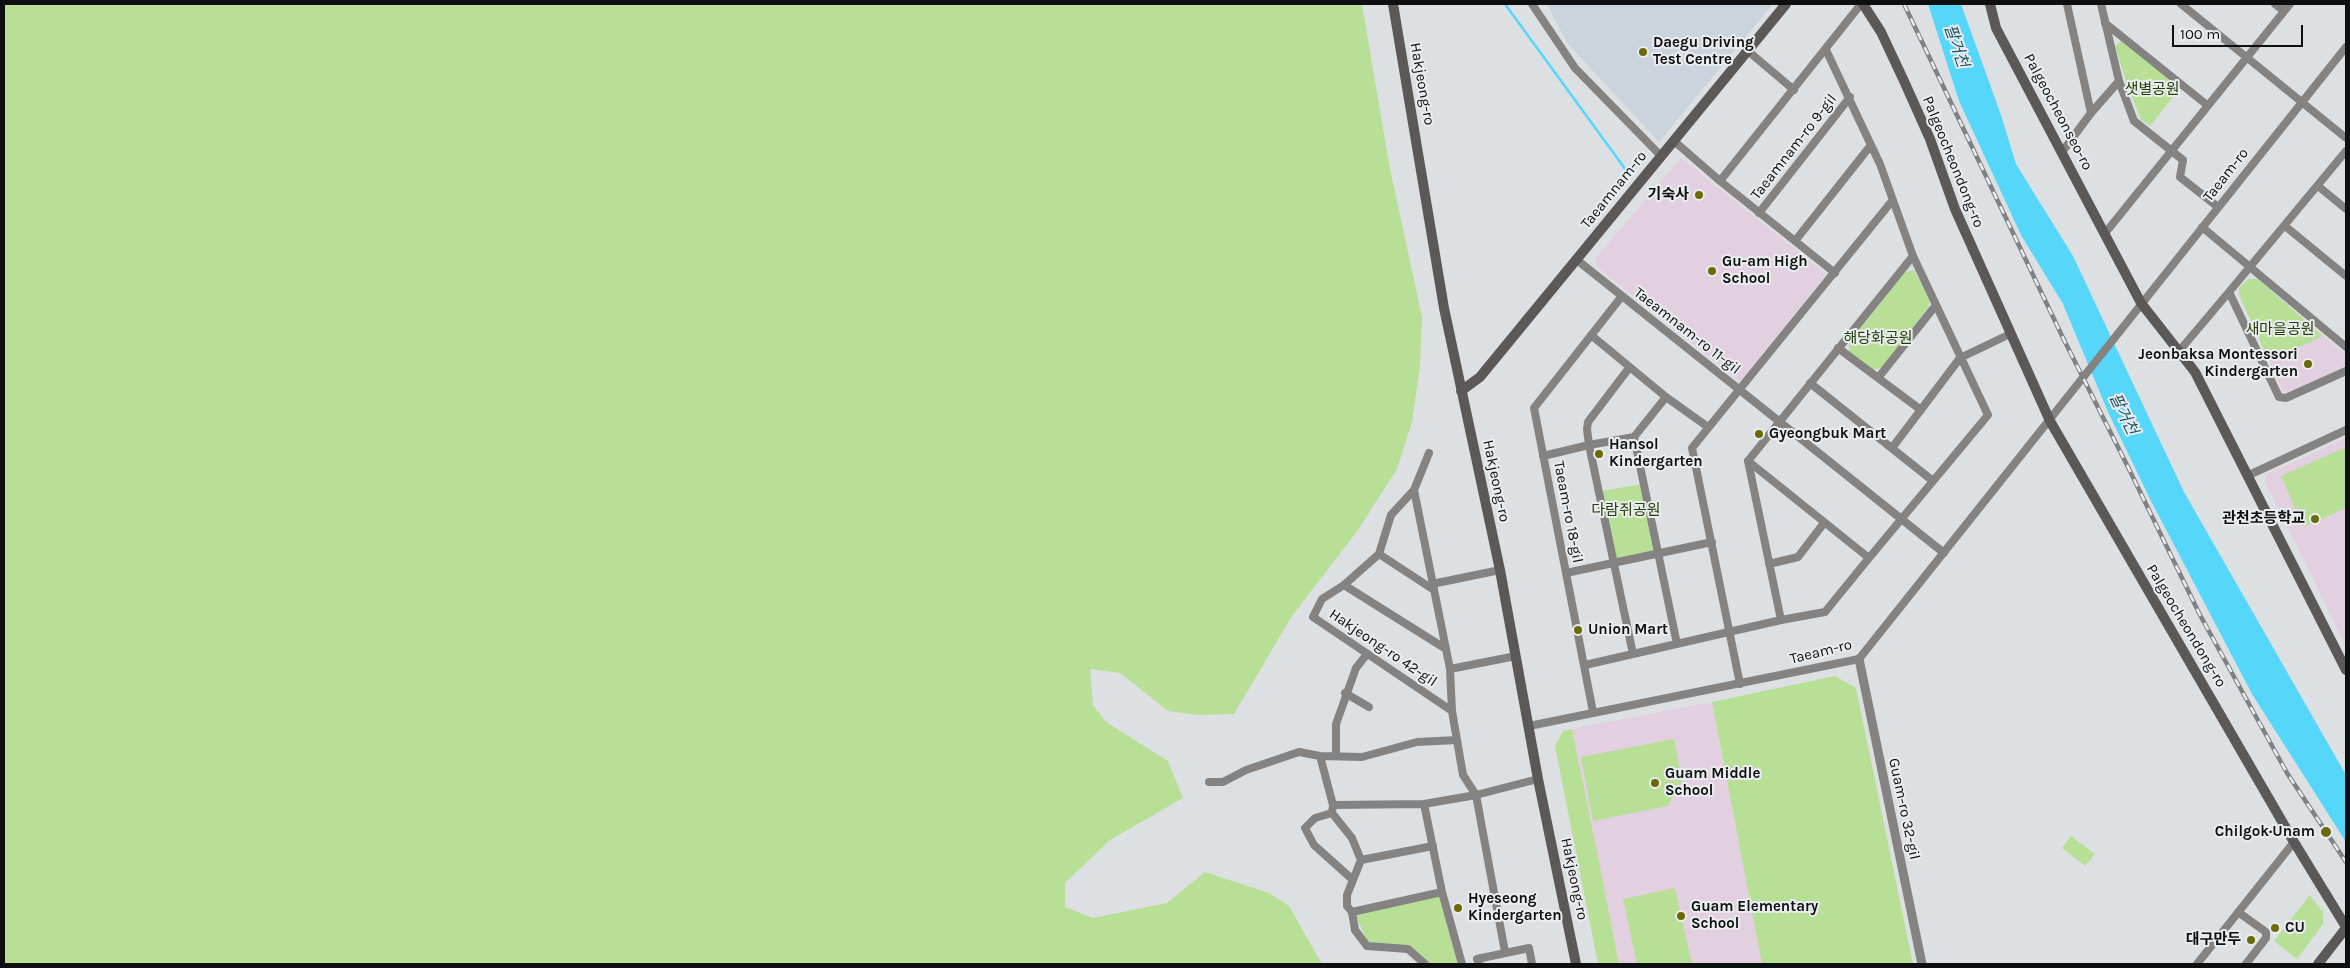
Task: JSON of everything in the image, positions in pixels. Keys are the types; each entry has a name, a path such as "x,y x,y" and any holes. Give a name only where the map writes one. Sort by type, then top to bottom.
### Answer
{"main road":[{"name":"Hakjeong-ro","path":"1393,4 1444,308 1500,570 1538,779 1576,964"},
{"name":"Taeamnam-ro","path":"1461,390 1480,377 1786,4"},
{"name":"Palgeocheondong-ro","path":"1862,4 1881,32 1915,106 1955,209 2050,421 2294,842 2346,928"},
{"name":"Palgeocheonseo-ro","path":"1990,4 1996,28 2106,232 2141,303 2180,350 2195,372 2249,475 2299,581 2346,670"},
{"path":"2318,964 2346,928"}],"street":[{"path":"1532,4 1575,68 1661,156"},
{"path":"1720,181 1862,4"},
{"path":"2067,4 2090,113"},
{"path":"2101,4 2119,81 2134,121 2183,160 2180,177 2218,208"},
{"path":"2181,4 2346,138"},
{"path":"2275,4 2284,11"},
{"path":"2106,232 2290,4"},
{"path":"2105,23 2207,105"},
{"name":"Taeam-ro","path":"1529,726 1859,659 2064,404 2141,303 2346,47"},
{"path":"1748,50 1794,90"},
{"path":"1585,665 1781,620 1825,612 1988,415 1913,256 1872,145 1826,50"},
{"path":"2062,152 2090,113 2119,81"},
{"name":"Taeamnam-ro 9-gil","path":"1759,213 1850,97"},
{"name":"Taeamnam-ro 9-gil","path":"1674,141 1759,213 1836,273"},
{"path":"1795,242 1872,145"},
{"path":"2180,350 2346,151"},
{"path":"2318,186 2346,209"},
{"path":"1740,684 1692,448 1836,273 1892,201"},
{"path":"2285,226 2346,276"},
{"path":"2202,227 2346,347"},
{"path":"1748,461 1781,423 1838,348 1913,256"},
{"name":"Taeamnam-ro 11-gil","path":"1577,260 1944,553"},
{"path":"2229,292 2279,397 2286,398 2346,371"},
{"name":"Taeam-ro 18-gil","path":"1593,712 1534,408 1622,296"},
{"path":"1878,378 1936,306"},
{"path":"1892,448 1960,358 2010,334"},
{"path":"1591,336 1666,397 1708,427"},
{"path":"1838,348 1921,410"},
{"path":"1629,368 1588,422 1589,445 1633,654"},
{"path":"1810,384 1933,480"},
{"path":"1666,397 1634,437 1677,644"},
{"path":"2249,475 2346,430"},
{"name":"Taeam-ro 18-gil","path":"1544,456 1634,437"},
{"path":"1429,453 1414,490 1391,515 1379,554 1433,587 1500,570"},
{"path":"1748,461 1869,558"},
{"path":"1748,461 1781,620"},
{"name":"Hakjeong-ro 42-gil","path":"1414,490 1450,669 1452,711 1463,776 1476,795"},
{"path":"1769,564 1798,557 1824,523"},
{"name":"Taeam-ro 18-gil","path":"1566,573 1712,542"},
{"name":"Hakjeong-ro 42-gil","path":"1379,554 1344,586 1322,599 1313,617 1452,711"},
{"name":"Hakjeong-ro 42-gil","path":"1344,586 1446,649"},
{"path":"1336,756 1336,724 1345,693 1356,668 1367,654"},
{"path":"1450,669 1516,656"},
{"name":"Guam-ro 32-gil","path":"1859,659 1922,964"},
{"path":"1345,693 1369,707"},
{"path":"1209,782 1223,782 1246,770 1298,752 1320,756 1362,756 1417,742 1457,740"},
{"path":"1320,756 1332,809 1352,838 1361,860 1347,895 1346,906 1352,912 1356,930 1367,946 1408,949 1425,964"},
{"path":"1353,880 1314,845 1305,828 1315,818 1332,809 1424,804 1476,795 1538,779"},
{"path":"1476,795 1505,952"},
{"path":"1424,804 1442,892 1461,964 1478,962 1505,952 1529,948 1532,964"},
{"path":"2197,964 2294,842"},
{"path":"1361,860 1433,846"},
{"path":"1352,912 1442,892"},
{"path":"2238,912 2266,932 2266,938 2246,964"}],"shaded area":[{"path":"1547,4 1773,4 1659,142 1567,43"},
{"name":"Gu-am High School","path":"1681,158 1826,274 1740,382 1597,267 1595,259"},
{"name":"Jeonbaksa Montessori Kindergarten","path":"2323,336 2346,355 2346,366 2288,394 2283,392 2269,361"},
{"name":"관천초등학교","path":"2346,438 2346,646 2265,482 2267,474"},
{"path":"1712,702 1762,964 1619,964 1572,729"}],"green space":[{"path":"4,4 1362,4 1389,164 1422,317 1420,366 1412,422 1397,469 1358,530 1292,616 1234,714 1198,715 1168,711 1120,673 1090,669 1093,705 1106,722 1168,761 1183,798 1110,840 1065,883 1065,907 1093,918 1167,903 1205,872 1269,893 1289,906 1322,964 4,964"},
{"name":"샛별공원","path":"2122,40 2181,87 2150,126 2141,120 2127,84 2115,46"},
{"name":"해당화공원","path":"1914,270 1930,301 1928,308 1883,367 1873,370 1849,352 1849,343 1905,272"},
{"name":"새마을공원","path":"2248,279 2258,279 2323,336 2269,361 2239,295 2239,288"},
{"path":"2346,447 2346,508 2303,527 2281,476"},
{"name":"다람쥐공원","path":"1642,484 1655,550 1617,560 1602,491"},
{"path":"1835,676 1856,688 1913,964 1762,964 1712,702"},
{"path":"1572,729 1619,964 1598,964 1555,746 1563,731"},
{"path":"1674,739 1682,781 1668,806 1593,821 1581,757"},
{"path":"2071,836 2095,854 2085,866 2062,848"},
{"path":"1675,888 1692,964 1637,964 1623,899"},
{"path":"1441,895 1458,962 1455,964 1425,964 1408,949 1369,944 1355,915"},
{"path":"2310,895 2323,912 2323,924 2297,959 2274,941"}],"water":[{"name":"팔거천","path":"1928,4 1961,4 2001,115 2016,164 2073,256 2184,492 2346,775 2346,842 2252,694 2150,499 2108,412 2063,304 2021,235 1959,101"}],"waterway":[{"path":"1505,4 1631,177"}],"railway":[{"path":"1904,4 2064,340 2200,615 2287,773 2346,862"}],"place":[{"name":"Daegu Driving Test Centre","path":"1643,52"},
{"name":"기숙사","path":"1699,195"},
{"name":"Gu-am High School","path":"1712,271"},
{"name":"Jeonbaksa Montessori Kindergarten","path":"2308,364"},
{"name":"Gyeongbuk Mart","path":"1759,434"},
{"name":"Hansol Kindergarten","path":"1599,454"},
{"name":"관천초등학교","path":"2315,519"},
{"name":"Union Mart","path":"1578,630"},
{"name":"Guam Middle School","path":"1655,783"},
{"name":"Chilgok·Unam","path":"2326,832"},
{"name":"Hyeseong Kindergarten","path":"1458,908"},
{"name":"Guam Elementary School","path":"1681,916"},
{"name":"CU","path":"2275,928"},
{"name":"대구만두","path":"2251,940"}]}
